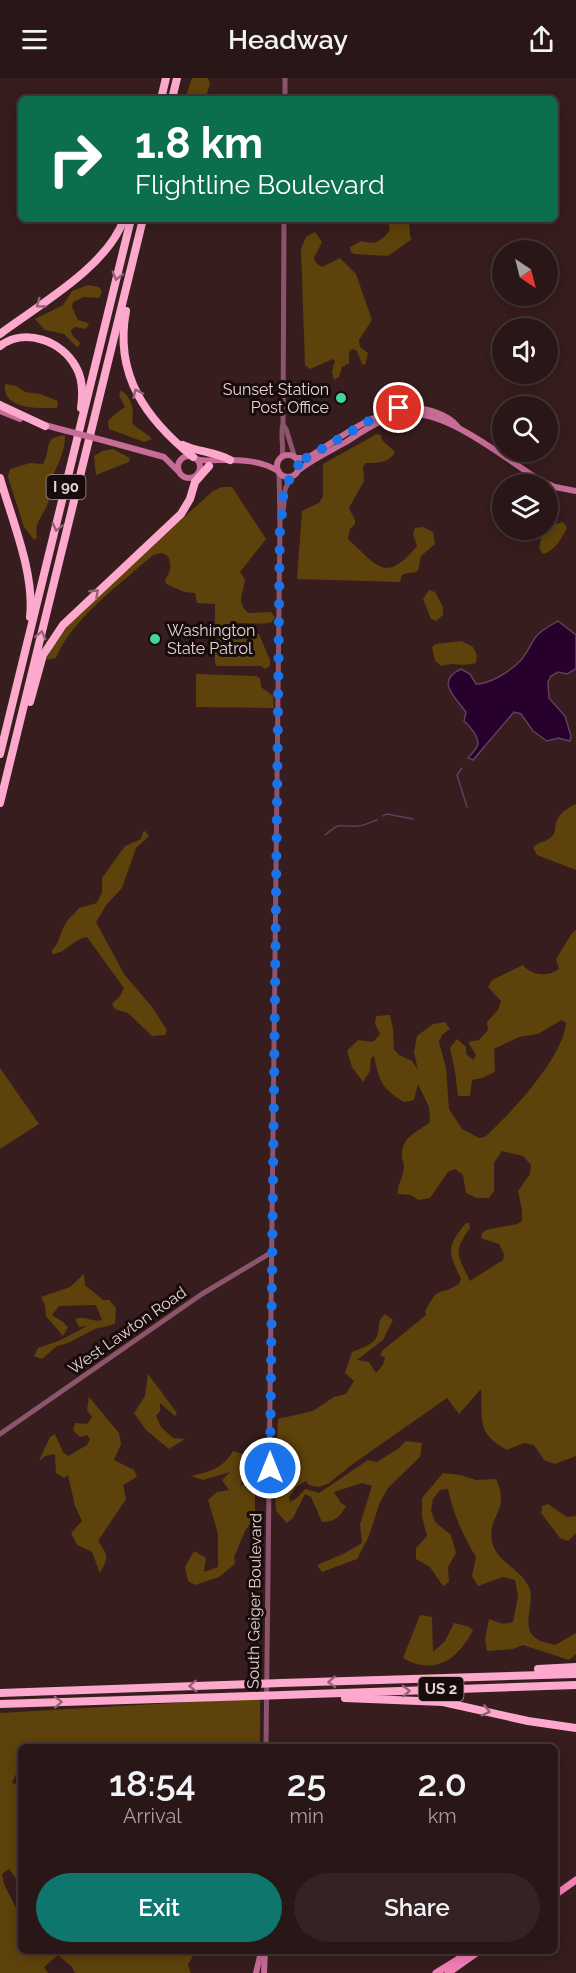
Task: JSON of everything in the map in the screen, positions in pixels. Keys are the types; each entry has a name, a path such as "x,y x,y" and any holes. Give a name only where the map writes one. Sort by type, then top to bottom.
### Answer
{"highway":[{"path":"162,96 166,78"},
{"path":"173,96 177,78"},
{"path":"0,334 96,262 112,243 122,222"},
{"name":"I 90","path":"0,754 130,222"},
{"name":"I 90","path":"0,803 142,222"},
{"path":"128,281 123,328 128,368 137,394 157,424 192,457"},
{"path":"0,346 16,338 31,337 52,344 64,352 80,374 81,429"},
{"path":"0,405 45,426"},
{"path":"172,439 189,447 221,455 227,460"},
{"path":"12,753 24,722 43,656 55,635 75,612 181,514 195,482 209,466"},
{"path":"187,503 188,485 195,474"},
{"path":"0,478 29,578 32,604 28,646"},
{"path":"433,1678 576,1667"},
{"name":"US 2","path":"0,1693 576,1674"},
{"name":"US 2","path":"0,1704 576,1685"},
{"path":"306,1694 443,1702 528,1721 576,1728"},
{"path":"528,1721 558,1732 576,1734"}],"main road":[{"path":"0,413 164,457 192,457 208,462 227,460 264,463 288,455 295,458 307,458 379,415 399,408 430,410 448,417 458,427 541,481 555,487 576,491"},
{"path":"264,463 286,478 293,476 298,470 372,426 390,418 416,414 458,427"},
{"path":"164,457 186,477 227,460"},
{"path":"178,471 180,460 192,457"},
{"path":"192,457 199,465 195,474"},
{"path":"278,472 280,458"},
{"path":"295,458 299,463 298,470"},
{"path":"558,1892 576,1880"},
{"path":"256,1973 262,1954"},
{"path":"263,1954 264,1973"},
{"path":"436,1973 467,1954"},
{"path":"448,1973 475,1954"}],"street":[{"path":"285,78 285,96"},
{"path":"280,458 284,449 281,430 283,425 284,222"},
{"path":"283,425 295,458"},
{"name":"South Geiger Boulevard","path":"266,1744 280,519 278,472"},
{"name":"South Geiger Boulevard","path":"280,519 284,507 284,489 293,476"},
{"name":"West Lawton Road","path":"0,1434 202,1294 272,1252"}],"shaded area":[{"path":"192,78 208,78 210,84 206,96 186,96"},
{"path":"388,222 409,222 412,239 388,256 351,252 350,247 361,241 377,242 390,230"},
{"path":"315,232 322,242 314,258 316,263 322,267 340,258 356,274 372,320 359,340 360,347 368,353 365,365 362,364 357,351 352,349 349,352 349,363 342,367 339,377 334,380 332,371 335,361 333,359 310,369 305,365 301,249 306,237"},
{"path":"88,285 99,287 102,291 99,298 84,297 73,302 72,307 78,320 89,324 86,329 75,327 71,330 72,335 80,343 79,346 77,347 64,334 45,330 35,319 63,305 72,291"},
{"path":"5,384 58,401 57,408 32,408 16,403 9,399"},
{"path":"121,390 132,405 132,423 152,439 144,442 109,429 108,421 125,407 119,395"},
{"path":"377,434 381,435 382,440 395,452 386,460 366,463 363,466 364,481 349,508 355,524 350,529 348,539 374,563 389,568 406,558 417,546 413,534 415,528 423,527 433,532 435,544 421,556 418,571 402,575 400,582 297,579 302,511 319,503 323,496 323,464"},
{"path":"65,435 62,455 49,486 48,503 38,523 37,537 34,540 24,527 8,477 10,469 30,463 43,464 50,441"},
{"path":"113,449 130,458 129,462 96,475 94,456 102,451"},
{"path":"222,487 232,487 266,539 240,572 245,580 241,598 242,605 248,613 271,612 275,617 272,622 267,623 229,624 229,632 232,639 238,640 249,634 259,634 270,660 270,666 265,669 261,666 217,666 215,663 215,604 197,603 195,593 184,592 166,584 170,563 168,556 162,553 153,555 98,602 73,629 56,658 46,660 54,643 81,610 213,491"},
{"path":"563,522 567,528 555,547 543,554 539,548 541,540 558,540 558,523"},
{"path":"429,590 435,592 443,607 443,615 436,621 431,619 423,599"},
{"path":"558,621 576,635 576,669 567,674 558,672 551,676 548,682 549,698 565,716 571,736 570,741 558,738 547,741 533,731 521,714 514,712 473,760 468,758 476,748 478,741 464,721 466,712 453,695 448,684 449,679 461,669 470,674 476,684 499,677 521,660 539,633"},
{"path":"462,641 473,647 477,655 476,663 441,666 435,661 432,647 435,644"},
{"path":"196,674 256,676 260,678 261,687 273,696 274,708 196,707"},
{"path":"576,804 576,870 537,855 533,848 552,836 559,817 565,810"},
{"path":"145,831 149,836 136,848 122,888 107,904 96,922 124,974 152,1007 167,1030 165,1035 152,1036 128,1013 115,1009 112,1004 124,988 87,937 77,940 61,952 52,954 67,921 79,908 97,903 102,892 102,878 125,846 141,839"},
{"path":"576,930 576,1456 555,1464 544,1460 534,1445 524,1443 507,1450 490,1438 483,1425 481,1389 459,1414 447,1398 328,1484 318,1487 309,1485 306,1481 297,1486 289,1497 290,1502 305,1489 319,1493 368,1460 377,1462 406,1441 422,1443 420,1457 388,1488 380,1502 369,1536 357,1559 322,1572 317,1565 362,1543 360,1524 372,1486 362,1483 334,1492 341,1503 346,1506 337,1518 327,1522 322,1522 311,1497 305,1494 293,1518 287,1523 276,1511 278,1419 313,1411 334,1397 346,1394 354,1381 345,1373 352,1352 373,1342 385,1314 393,1320 383,1340 357,1360 369,1362 376,1373 383,1365 385,1358 380,1355 383,1350 426,1315 429,1303 436,1294 459,1284 461,1279 453,1262 451,1250 455,1238 466,1223 469,1223 470,1228 461,1243 459,1254 470,1281 503,1260 504,1254 499,1244 481,1238 482,1233 522,1221 518,1191 530,1174 531,1165 523,1156 502,1151 494,1163 494,1191 489,1198 477,1198 466,1193 463,1175 455,1169 448,1172 430,1198 418,1200 411,1195 398,1194 404,1170 402,1150 404,1144 430,1122 429,1107 418,1084 414,1100 404,1102 391,1093 380,1078 374,1056 371,1058 370,1071 363,1082 352,1067 347,1051 358,1040 373,1042 380,1034 375,1024 376,1016 390,1015 394,1049 399,1055 412,1061 418,1070 414,1052 417,1036 433,1024 445,1022 450,1029 442,1035 439,1042 446,1068 449,1109 462,1129 479,1138 485,1137 521,1100 546,1068 563,1037 566,1023 562,1020 538,1034 519,1037 494,1049 495,1072 472,1080 470,1096 458,1096 450,1048 457,1039 466,1047 466,1054 473,1060 476,1055 468,1042 479,1040 488,1030 487,1022 498,1010 501,1001 488,987 492,980 523,965 535,973 555,972 559,969 556,959"},
{"path":"0,1068 39,1124 0,1149"},
{"path":"84,1274 85,1285 103,1300 109,1300 116,1308 115,1324 95,1329 57,1346 42,1359 34,1356 38,1348 61,1340 87,1326 79,1327 75,1319 102,1320 96,1305 59,1306 52,1315 68,1327 63,1336 46,1316 45,1305 41,1297 70,1287"},
{"path":"148,1374 177,1413 175,1416 160,1403 160,1411 156,1416 161,1427 173,1438 185,1439 169,1449 146,1430 134,1413 145,1396"},
{"path":"89,1397 119,1433 121,1444 114,1460 134,1470 137,1477 123,1485 126,1499 98,1541 106,1556 100,1573 92,1552 77,1545 71,1533 82,1521 75,1506 68,1475 64,1478 56,1473 55,1454 45,1456 39,1461 50,1437 55,1434 63,1452 68,1456 87,1445 90,1439 87,1435 80,1437 73,1430 75,1423 87,1424 92,1417 87,1410"},
{"path":"233,1451 246,1455 253,1461 240,1487 252,1476 255,1517 245,1531 234,1557 235,1564 219,1577 195,1585 188,1581 185,1567 194,1551 206,1558 204,1572 218,1567 218,1534 208,1500 217,1492 229,1490 222,1480 230,1472 203,1480 191,1476 210,1471 221,1465"},
{"path":"443,1473 476,1480 496,1479 501,1499 491,1532 494,1548 529,1587 531,1600 528,1622 532,1635 555,1645 576,1633 576,1654 569,1660 523,1645 513,1649 487,1651 485,1639 489,1619 503,1624 513,1622 518,1596 515,1580 503,1577 478,1586 472,1576 476,1557 459,1524 448,1489 440,1490 433,1499 431,1510 435,1522 451,1535 456,1553 448,1567 449,1582 443,1586 430,1567 416,1559 416,1548 427,1536 422,1517 422,1498"},
{"path":"548,1504 567,1517 576,1516 576,1533 568,1541 560,1538 541,1513 542,1506"},
{"path":"420,1615 432,1617 433,1652 445,1641 454,1623 473,1630 460,1650 444,1662 435,1665 414,1663 403,1658"},
{"path":"260,1698 260,1744 18,1744 18,1770 12,1783 18,1784 18,1881 9,1869 2,1874 4,1884 18,1912 18,1954 194,1954 188,1965 191,1973 75,1973 72,1967 58,1955 44,1967 48,1973 0,1973 0,1713"}],"waterway":[{"path":"462,768 457,775 467,807"},
{"path":"383,816 387,814 413,819"},
{"path":"325,835 338,826 360,826 377,820"}],"place":[{"name":"Sunset Station Post Office","path":"341,398"},
{"name":"Washington State Patrol","path":"155,639"}],"route":[{"path":"270,1468 280,519 285,501 285,486 297,473 299,467 296,458 307,458 379,415 399,408"}]}
